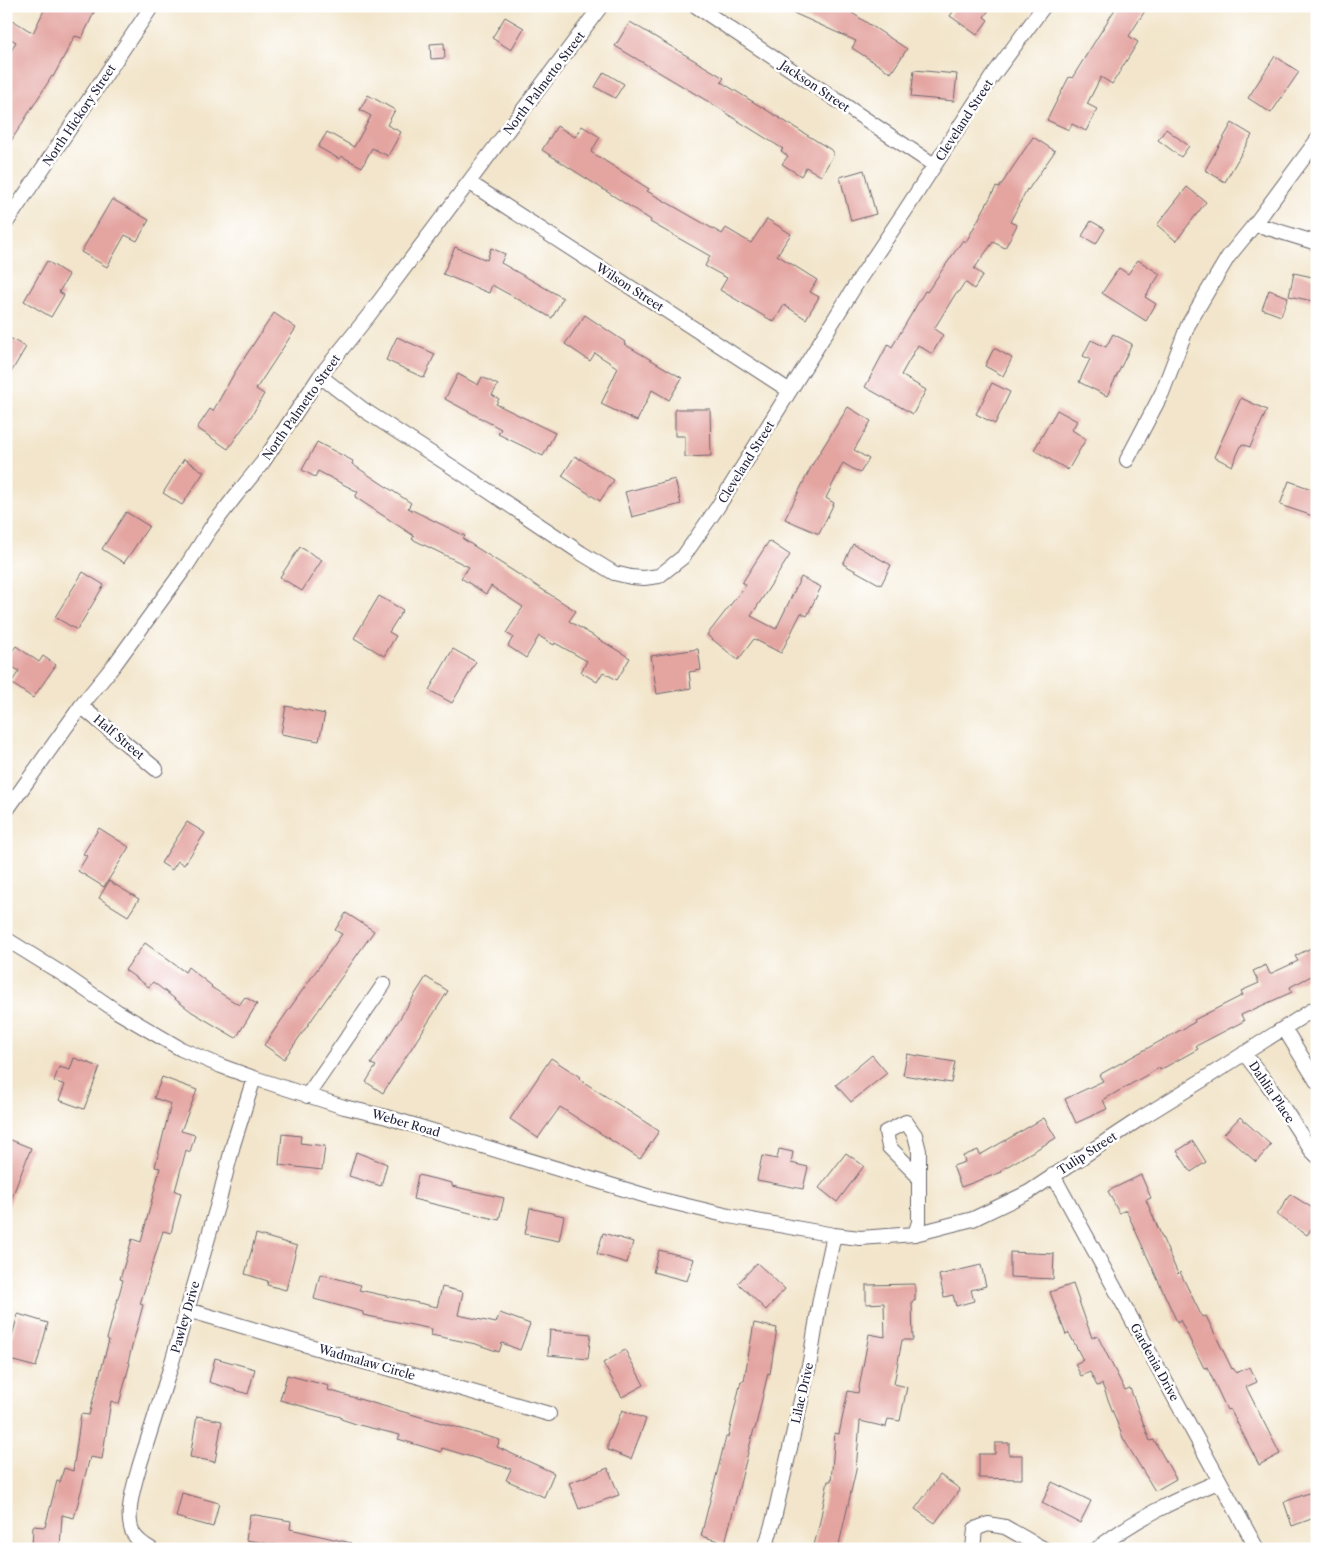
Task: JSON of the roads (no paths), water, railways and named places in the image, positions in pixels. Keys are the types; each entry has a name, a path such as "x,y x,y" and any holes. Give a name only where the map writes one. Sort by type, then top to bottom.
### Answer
{"street":[{"name":"North Hickory Street","path":"6,223 152,6"},
{"name":"North Palmetto Street","path":"6,811 81,706 140,630 236,494 263,462 320,376 369,315 601,6"},
{"name":"Jackson Street","path":"696,6 934,165"},
{"name":"Cleveland Street","path":"320,376 364,410 581,554 614,573 644,578 659,576 683,557 717,508 860,278 906,211 991,78 1044,6"},
{"path":"1127,460 1162,394 1188,325 1228,257 1255,224 1317,140"},
{"name":"Wilson Street","path":"470,182 790,391"},
{"path":"1255,224 1317,244"},
{"name":"Half Street","path":"81,706 156,769"},
{"name":"Weber Road","path":"6,939 64,975 118,1012 180,1049 254,1078 344,1107 395,1120 650,1197 729,1216 834,1235"},
{"path":"308,1096 384,984"},
{"name":"Tulip Street","path":"834,1235 860,1238 915,1234 973,1219 1029,1192 1317,1007"},
{"path":"1284,1028 1317,1082"},
{"name":"Dahlia Place","path":"1244,1053 1268,1083 1311,1150 1317,1156"},
{"name":"Pawley Drive","path":"151,1549 133,1533 130,1523 132,1496 254,1078"},
{"name":"Gardenia Drive","path":"1053,1175 1257,1549"},
{"path":"915,1234 919,1222 920,1184 918,1176"},
{"name":"Lilac Drive","path":"765,1549 774,1518 810,1361 820,1299 834,1235"},
{"name":"Wadmalaw Circle","path":"185,1312 198,1313 549,1414"},
{"path":"1097,1549 1168,1503 1220,1481"},
{"path":"973,1549 975,1529 988,1524 1005,1527 1044,1549"}]}
